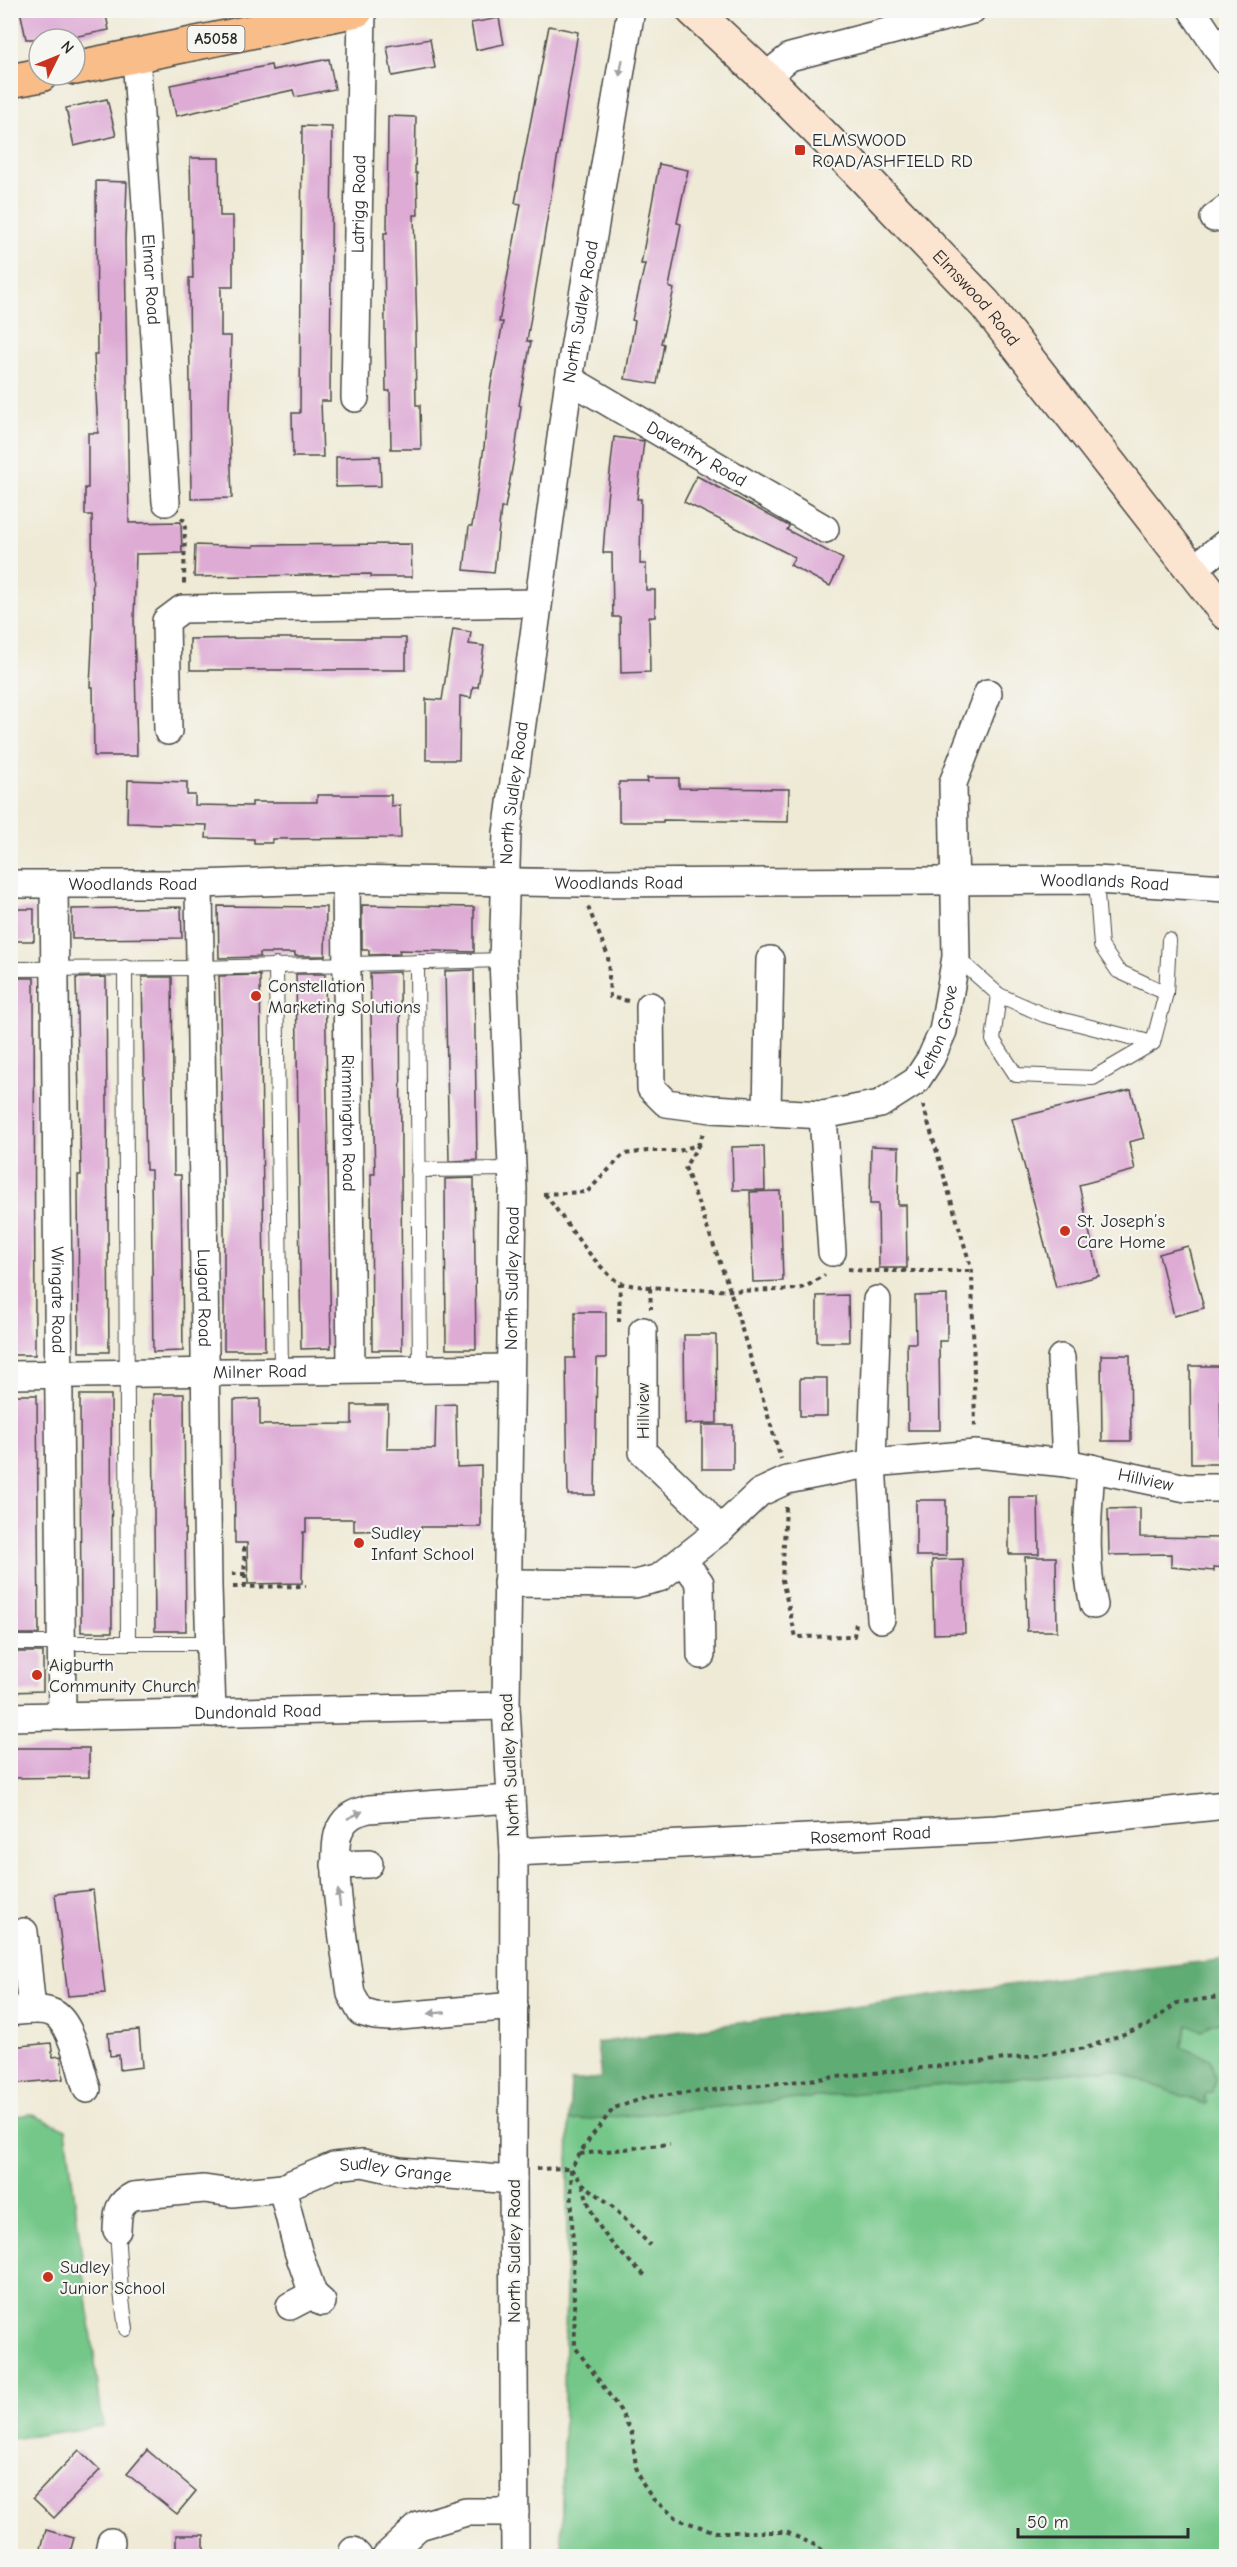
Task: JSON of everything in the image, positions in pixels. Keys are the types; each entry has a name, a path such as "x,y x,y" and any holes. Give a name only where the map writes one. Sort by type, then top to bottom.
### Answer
{"main road":[{"name":"A5058","path":"87,66 360,10"},
{"path":"10,81 27,78"}],"street":[{"name":"Latrigg Road","path":"356,398 360,10"},
{"name":"North Sudley Road","path":"515,2556 514,1852 506,1707 513,1179 503,960 507,833 569,379 631,10"},
{"name":"Elmswood Road","path":"693,10 765,77 985,304 1227,613"},
{"path":"765,77 790,57 972,10"},
{"path":"1192,10 1227,62"},
{"name":"Elmar Road","path":"135,56 166,502"},
{"name":"Daventry Road","path":"569,379 825,529"},
{"path":"1192,570 1227,543"},
{"path":"168,730 166,621 182,609 538,603"},
{"name":"Kelton Grove","path":"650,1005 651,1088 666,1103 768,1113 823,1114 880,1104 916,1081 931,1058 943,1031 956,957 953,783 988,693"},
{"name":"Woodlands Road","path":"10,884 199,884 346,879 582,883 1096,880 1227,888"},
{"name":"Rimmington Road","path":"346,879 351,1369"},
{"name":"Wingate Road","path":"54,884 62,1716"},
{"name":"Lugard Road","path":"199,884 212,1713"},
{"path":"768,1113 770,960"},
{"path":"823,1114 833,1264"},
{"path":"877,1300 873,1463 881,1619"},
{"name":"Hillview","path":"643,1331 643,1452 703,1510 719,1531"},
{"path":"1060,1358 1078,1466 1090,1588 1094,1605"},
{"name":"Milner Road","path":"10,1375 509,1368"},
{"name":"Hillview","path":"507,1583 635,1584 659,1578 719,1531 759,1493 787,1480 873,1463 975,1454 1078,1466 1186,1488 1227,1488"},
{"path":"683,1560 700,1583 701,1655"},
{"name":"Dundonald Road","path":"10,1717 506,1707"},
{"path":"512,1799 369,1809 354,1813 346,1819 339,1831 335,1865 351,1994 361,2012 389,2017 514,2006"},
{"name":"Rosemont Road","path":"514,1852 998,1829 1227,1805"},
{"path":"335,1865 369,1864"},
{"path":"24,1932 21,2011 52,2012 65,2022 87,2089"},
{"name":"Sudley Grange","path":"117,2230 118,2207 133,2196 204,2189 232,2193 282,2188 334,2166 363,2163 399,2171 513,2175"},
{"path":"282,2188 298,2251 317,2298 290,2306"},
{"path":"386,2556 419,2526 466,2512 515,2512"}],"lane":[{"path":"1096,880 1101,946 1118,971 1166,993"},
{"path":"999,995 993,1040 1016,1075 1093,1078 1153,1043 1166,993 1169,940"},
{"path":"956,957 999,995 1044,1015 1153,1043"},
{"path":"10,969 200,968 503,960"},
{"path":"417,962 420,1369"},
{"path":"276,965 281,1371"},
{"path":"125,967 128,1643"},
{"path":"418,1170 513,1179"},
{"path":"10,1643 211,1643"},
{"path":"117,2230 126,2329"}],"path":[{"path":"166,502 184,521 182,609"},
{"path":"582,883 588,910 609,956 610,997 650,1005"},
{"path":"916,1081 972,1271 975,1454"},
{"path":"712,1109 699,1144 685,1167 730,1290 787,1480 782,1580 796,1637 854,1636 856,1620 881,1619"},
{"path":"545,1194 587,1192 624,1154 679,1151 699,1144"},
{"path":"513,1179 545,1194 593,1257 620,1284 650,1288 730,1290 800,1288 833,1264 866,1271 972,1271"},
{"path":"244,1547 246,1574 244,1586"},
{"path":"246,1574 232,1574 230,1587 306,1586"},
{"path":"830,2556 818,2546 786,2532 715,2532 678,2519 653,2499 642,2483 636,2467 632,2434 620,2410 575,2347 571,2168 580,2154 614,2108 648,2097 1025,2057 1086,2048 1148,2025 1177,2003 1227,1996"},
{"path":"580,2154 670,2144"},
{"path":"513,2175 571,2168"},
{"path":"571,2168 583,2184 610,2204 650,2245"},
{"path":"583,2184 589,2208 599,2228 647,2277"}],"green space":[{"path":"1226,1959 1226,2020 1209,2025 1202,2031 1188,2024 1181,2047 1210,2058 1215,2079 1212,2092 1206,2093 1204,2098 1207,2103 1204,2104 1111,2069 569,2121 571,2081 601,2078 597,2043 1051,1979"},
{"path":"1226,2020 1226,2556 561,2556 569,2121 1111,2069 1204,2104 1206,2093 1181,2047 1188,2024 1209,2025"},
{"name":"Sudley Junior School","path":"31,2114 66,2129 103,2426 11,2439 11,2117"}],"building":[{"path":"20,10 105,10 109,30 87,34 87,27 27,27 26,39"},
{"path":"499,18 504,44 476,50 471,23"},
{"path":"549,26 578,32 527,341 531,342 519,405 521,406 515,452 505,508 501,508 494,573 464,570 469,526 472,526 484,447 490,390 503,322 499,322 521,204 515,203"},
{"path":"430,39 435,68 392,76 387,46"},
{"path":"329,59 335,89 295,97 293,90 176,116 170,85 271,65 272,70"},
{"path":"107,99 116,136 74,146 66,108"},
{"path":"388,116 416,117 415,173 417,173 418,215 414,215 416,405 420,405 421,449 391,449 390,391 386,391 384,233 387,233"},
{"path":"302,126 332,127 330,401 321,401 323,457 293,457 292,413 300,413"},
{"path":"190,158 219,158 220,216 233,216 233,287 221,287 221,336 231,336 229,408 232,498 191,499 189,278 193,278"},
{"path":"659,164 688,170 677,223 681,224 669,287 674,289 661,343 664,344 657,384 625,379 635,321 632,320 645,264 641,264"},
{"path":"96,181 127,182 125,240 129,523 181,522 182,553 136,554 134,618 137,756 94,756 93,687 90,687 93,626 92,515 85,515 85,488 88,488 88,433 98,433 94,354 97,354"},
{"path":"614,437 644,441 637,499 641,499 640,564 646,564 646,590 655,590 655,617 649,617 650,672 621,673 620,617 613,617 612,553 603,553"},
{"path":"380,456 381,486 336,487 336,457"},
{"path":"697,476 789,526 787,530 843,559 830,586 790,565 795,557 684,502"},
{"path":"411,544 412,577 371,577 371,574 194,577 195,545 254,547 254,545"},
{"path":"453,629 471,632 469,644 484,646 478,687 473,687 471,698 460,696 459,760 426,760 426,699 442,700"},
{"path":"406,638 406,670 190,670 190,639"},
{"path":"647,778 679,778 679,788 789,789 788,822 663,820 663,822 619,822 619,782 648,782"},
{"path":"128,780 187,782 187,795 195,795 195,805 252,806 252,802 317,802 317,795 391,795 391,806 400,805 401,838 272,839 272,843 254,843 254,839 206,838 207,825 127,823"},
{"path":"362,905 474,907 474,952 399,950 400,954 369,955 369,950 362,950"},
{"path":"218,906 326,907 325,956 260,953 260,957 219,958"},
{"path":"181,907 182,938 72,939 72,909"},
{"path":"10,909 34,909 34,941 10,941"},
{"path":"474,970 477,1160 449,1161 445,971"},
{"path":"400,972 402,1350 372,1350 371,1174 375,1174 370,973"},
{"path":"296,974 325,974 331,1348 301,1349"},
{"path":"260,975 265,1350 224,1350 224,1172 219,976"},
{"path":"106,977 109,1352 79,1352 78,1175 81,1175 76,978"},
{"path":"142,977 172,977 174,1175 181,1175 183,1351 153,1352 151,1170 146,1170"},
{"path":"10,978 34,978 35,1355 10,1355"},
{"name":"St. Joseph’s Care Home","path":"1131,1090 1144,1138 1129,1142 1135,1170 1079,1185 1099,1276 1056,1287 1012,1119"},
{"path":"764,1146 765,1190 733,1190 732,1147"},
{"path":"871,1146 899,1147 898,1205 906,1205 907,1268 879,1268 878,1204 870,1204"},
{"path":"474,1178 476,1349 446,1349 445,1179"},
{"path":"780,1191 783,1281 753,1282 750,1192"},
{"path":"1188,1246 1204,1308 1174,1316 1159,1254"},
{"path":"848,1295 849,1342 817,1342 817,1296"},
{"path":"947,1295 947,1341 939,1341 940,1430 908,1430 907,1343 916,1343 915,1296"},
{"path":"575,1312 606,1312 606,1358 597,1358 595,1495 568,1495 566,1358 575,1358"},
{"path":"684,1335 716,1335 717,1423 685,1424"},
{"path":"1101,1355 1130,1355 1131,1441 1102,1441"},
{"path":"1190,1366 1220,1366 1221,1464 1191,1464"},
{"path":"800,1378 827,1378 827,1416 800,1416"},
{"path":"153,1394 184,1394 186,1631 155,1631"},
{"path":"10,1395 37,1395 39,1634 10,1634"},
{"path":"80,1395 111,1395 112,1632 81,1632"},
{"path":"260,1399 260,1425 352,1424 352,1405 388,1405 387,1449 435,1449 436,1405 456,1404 457,1467 481,1466 481,1527 421,1527 421,1530 354,1531 354,1519 306,1519 306,1532 303,1532 302,1583 248,1584 247,1543 235,1543 234,1400"},
{"path":"702,1425 733,1425 733,1469 702,1469"},
{"path":"1009,1497 1038,1497 1039,1554 1009,1554"},
{"path":"916,1500 946,1500 946,1556 916,1556"},
{"path":"1140,1508 1140,1537 1227,1538 1227,1568 1214,1567 1214,1571 1171,1567 1171,1554 1109,1555 1108,1509"},
{"path":"1025,1557 1056,1557 1057,1631 1027,1631"},
{"path":"963,1559 965,1633 934,1634 932,1560"},
{"path":"10,1652 43,1652 43,1691 10,1692"},
{"path":"10,1748 89,1748 89,1777 10,1778"},
{"path":"93,1890 105,1993 68,1996 55,1894"},
{"path":"139,2030 142,2067 120,2070 119,2055 110,2056 108,2033"},
{"path":"51,2043 53,2057 61,2056 63,2079 10,2084 10,2047"},
{"path":"79,2450 100,2470 54,2518 33,2498"},
{"path":"147,2450 196,2491 177,2514 127,2474"},
{"path":"46,2530 74,2538 69,2556 39,2556"},
{"path":"176,2535 204,2535 204,2556 176,2556"}],"place":[{"name":"ELMSWOOD ROAD/ASHFIELD RD","path":"800,150"},
{"name":"Constellation Marketing Solutions","path":"256,996"},
{"name":"St. Joseph’s Care Home","path":"1065,1231"},
{"name":"Sudley Infant School","path":"359,1543"},
{"name":"Aigburth Community Church","path":"37,1675"},
{"name":"Sudley Junior School","path":"48,2277"}]}
